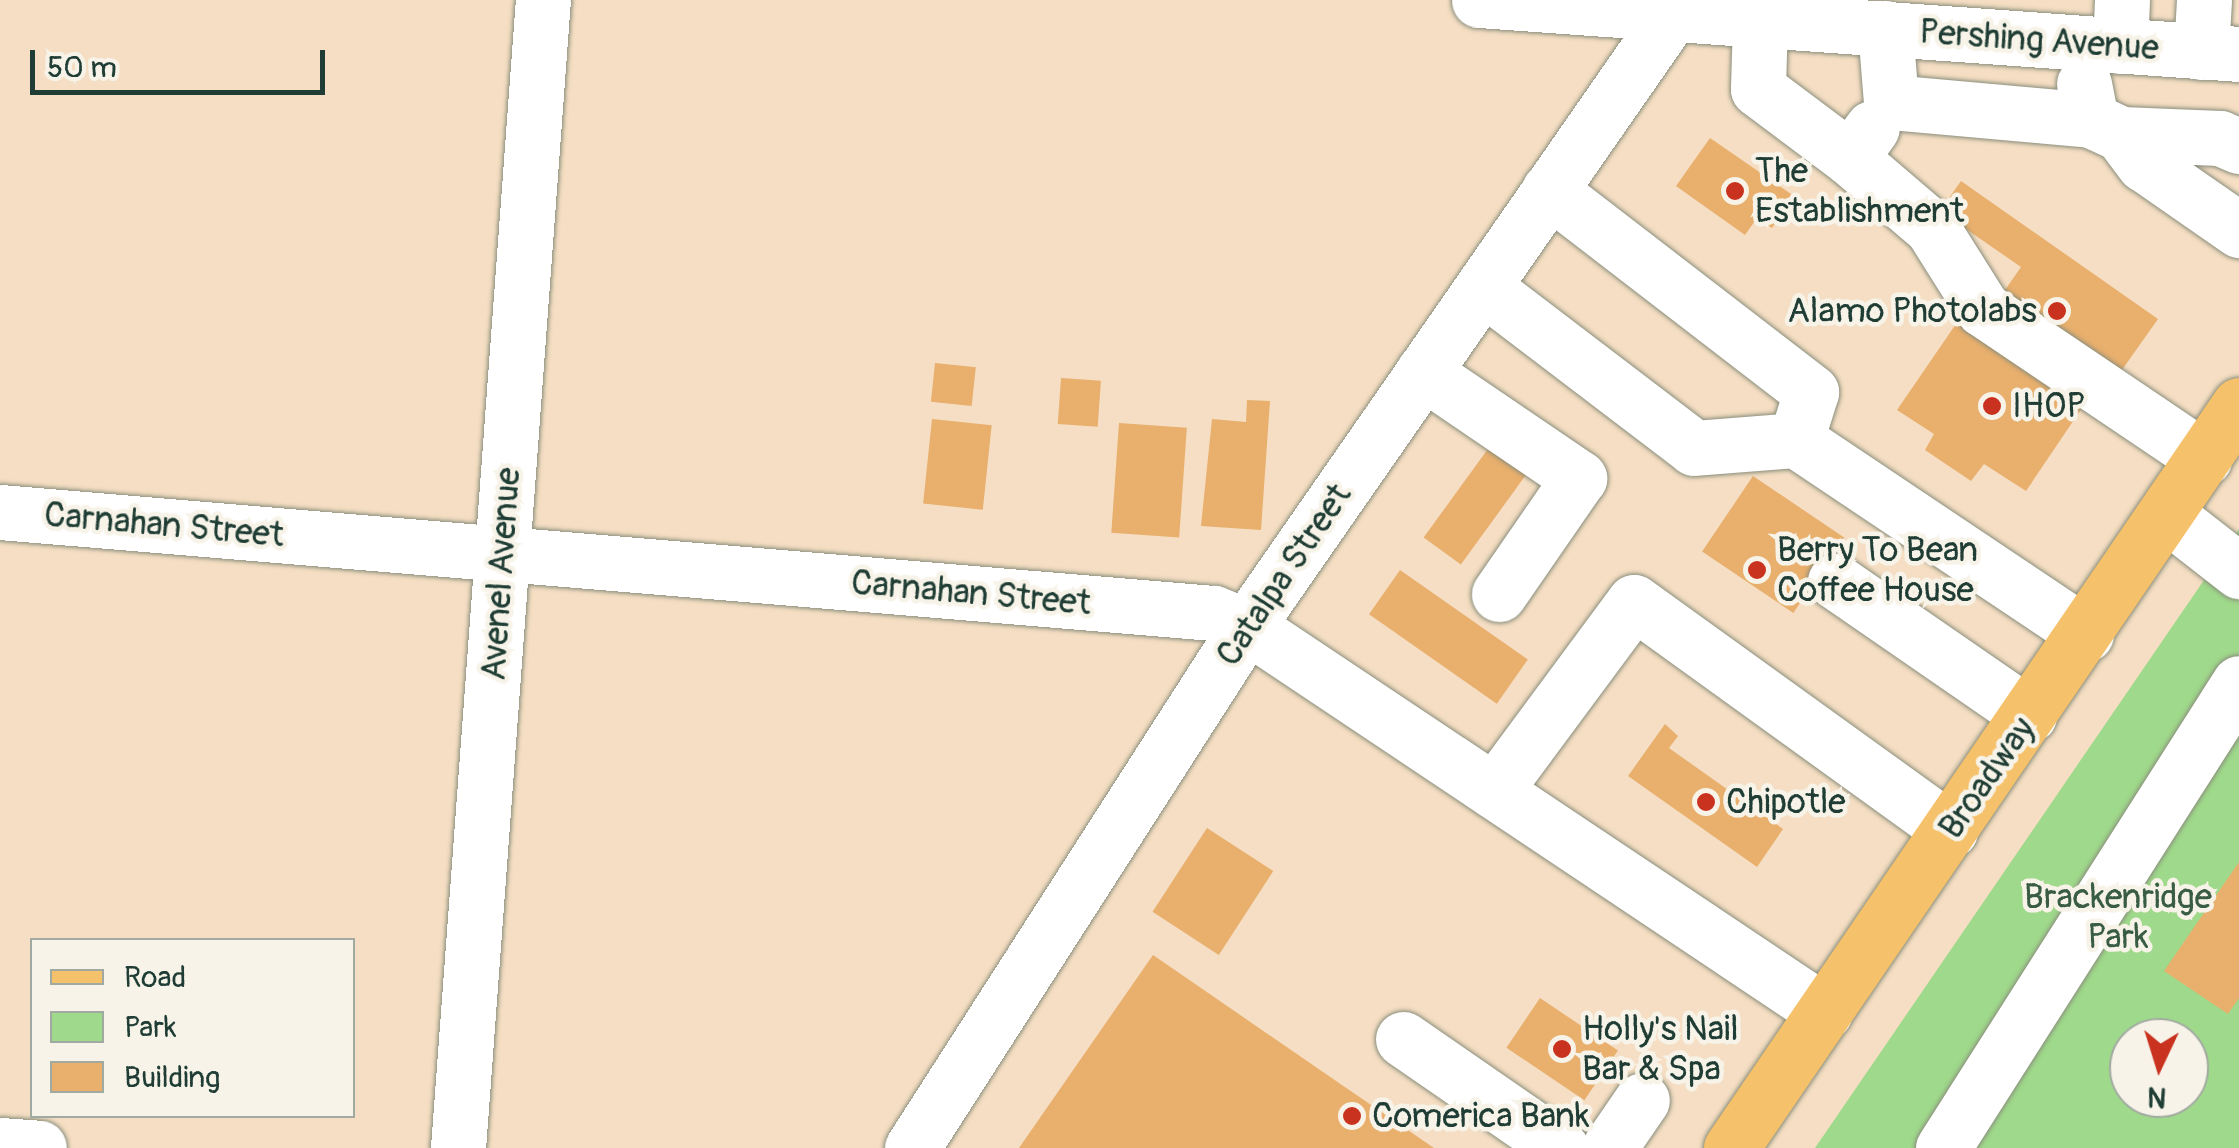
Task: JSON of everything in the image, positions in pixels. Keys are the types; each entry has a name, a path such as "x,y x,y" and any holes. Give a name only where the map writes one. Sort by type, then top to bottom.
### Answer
{"main road":[{"name":"Broadway","path":"1732,1148 2239,405"}],"street":[{"name":"Avenel Avenue","path":"458,1148 543,0"},
{"name":"Pershing Avenue","path":"1479,0 1885,28 1946,16 2215,35"},
{"name":"Catalpa Street","path":"912,1148 1247,626 1673,13"},
{"path":"1760,20 1758,89 1850,158 1932,228 1983,309 2204,458"},
{"path":"1850,158 1891,102 1885,28"},
{"path":"2106,29 2106,127 2144,164 2239,230"},
{"path":"1891,102 2220,138 2239,146"},
{"path":"1549,190 1810,392 1796,440"},
{"path":"1483,287 1694,448 1796,440 2086,634"},
{"path":"1424,372 1579,478 1498,594"},
{"name":"Carnahan Street","path":"0,512 1214,613 1247,626 1825,1012"},
{"path":"2166,514 2239,571"},
{"path":"1834,581 2030,715"},
{"path":"1494,791 1634,602 1950,830"},
{"path":"1943,1148 2239,684"},
{"path":"1403,1038 1560,1148"},
{"path":"1608,1148 1642,1100"},
{"path":"0,1145 40,1148"}],"green space":[{"name":"Brackenridge Park","path":"2239,529 2239,1148 1815,1148"}],"building":[{"name":"The Establishment","path":"1710,138 1794,196 1772,228 1757,218 1745,235 1676,186"},
{"path":"1961,181 2158,319 2112,384 1996,303 2021,267 1940,211"},
{"name":"IHOP","path":"1958,321 2086,402 2026,491 1984,464 1971,481 1925,450 1934,434 1897,410"},
{"path":"935,363 976,367 972,406 931,402"},
{"path":"1061,378 1101,381 1098,427 1058,424"},
{"path":"1247,400 1270,401 1261,530 1201,526 1212,419 1246,422"},
{"path":"932,419 992,425 983,510 923,504"},
{"path":"1119,423 1187,428 1179,537 1111,533"},
{"path":"1493,442 1530,469 1461,565 1424,537"},
{"path":"1753,476 1844,538 1793,613 1702,551"},
{"path":"1400,570 1528,659 1497,704 1369,614"},
{"name":"Chipotle","path":"1665,724 1678,736 1669,748 1783,829 1757,867 1628,776"},
{"path":"1207,828 1273,871 1219,955 1153,912"},
{"path":"2239,862 2239,998 2228,1014 2164,971"},
{"path":"1153,955 1339,1083 1434,1148 1019,1148"},
{"name":"Holly's Nail Bar & Spa","path":"1540,998 1618,1051 1584,1100 1506,1048"}],"place":[{"name":"The Establishment","path":"1735,191"},
{"name":"Alamo Photolabs","path":"2057,311"},
{"name":"IHOP","path":"1992,406"},
{"name":"Berry To Bean Coffee House","path":"1757,570"},
{"name":"Chipotle","path":"1706,802"},
{"name":"Holly's Nail Bar & Spa","path":"1562,1049"},
{"name":"Comerica Bank","path":"1352,1116"}]}
